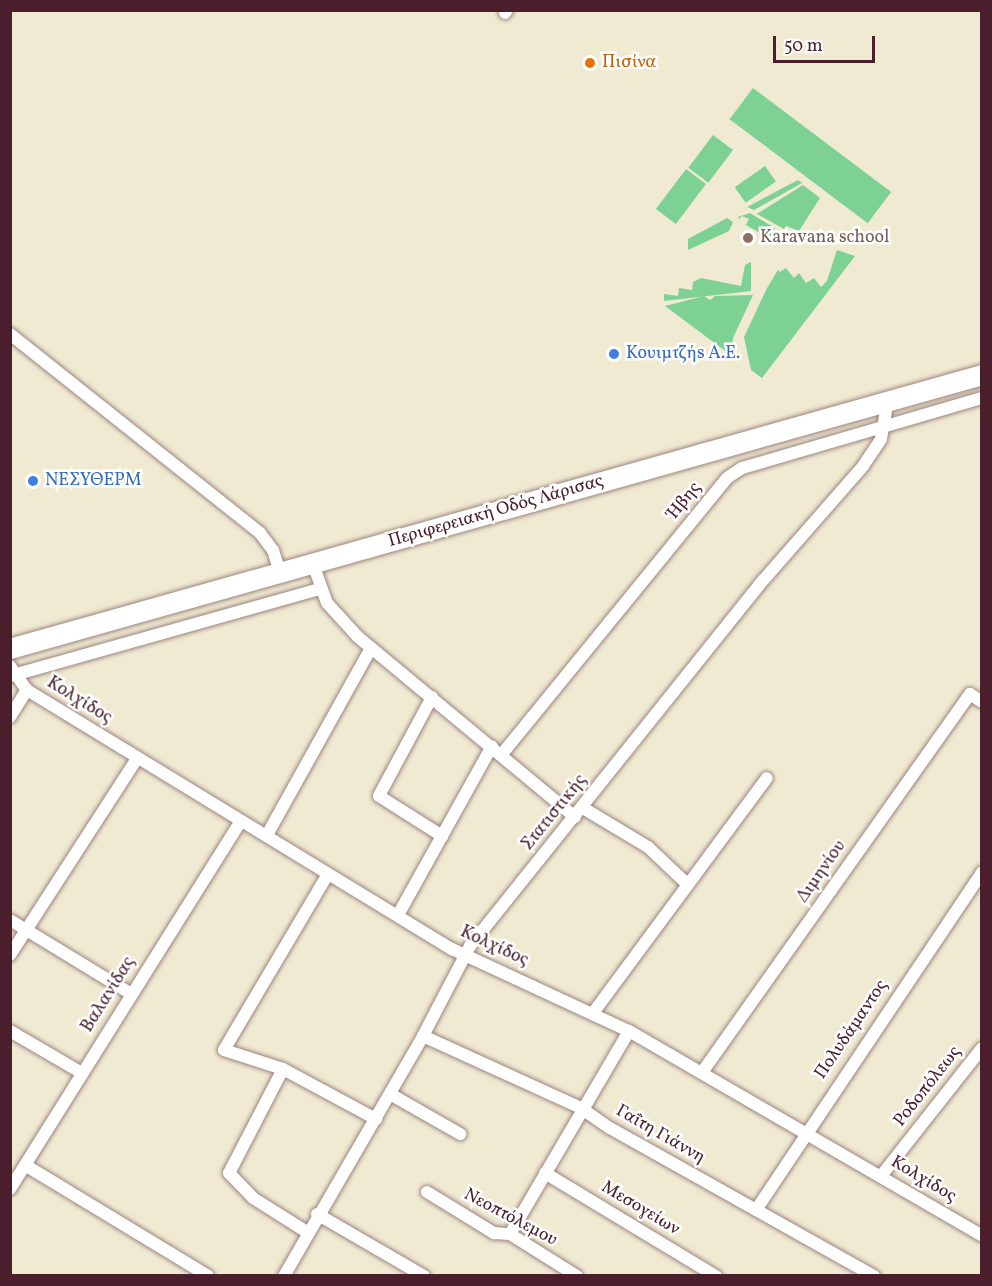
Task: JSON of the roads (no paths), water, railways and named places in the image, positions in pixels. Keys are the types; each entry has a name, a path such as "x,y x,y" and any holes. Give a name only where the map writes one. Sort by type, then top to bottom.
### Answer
{"highway":[{"name":"Περιφερειακή Οδός Λάρισας","path":"10,649 981,375"}],"street":[{"path":"10,334 260,533 273,550 280,573"},
{"name":"Ήβης","path":"398,915 442,836 497,750 727,478 742,468 884,429 981,398"},
{"name":"Στατιστικής","path":"284,1275 317,1214 376,1119 423,1036 466,952 759,585 852,480 874,451 884,429 888,401"},
{"path":"313,564 320,589 335,614 371,648 497,750 579,812 648,847 687,884"},
{"path":"12,672 320,589"},
{"path":"267,835 371,648"},
{"name":"Κολχίδος","path":"12,672 27,690 136,759 240,822 267,835 452,949 466,952 593,1013 703,1071 981,1236"},
{"path":"10,717 27,690"},
{"name":"Διμηνίου","path":"703,1071 970,694 981,702"},
{"path":"432,698 379,796 442,836"},
{"path":"10,955 136,759"},
{"path":"593,1013 767,778"},
{"name":"Βαλανίδας","path":"10,1189 240,822"},
{"path":"328,874 224,1050 283,1069 376,1119"},
{"name":"Πολυδάμαντος","path":"756,1210 805,1132 980,876"},
{"path":"10,920 131,994"},
{"path":"10,1031 82,1073"},
{"path":"510,1234 581,1108 629,1031"},
{"name":"Γαΐτη Γιάννη","path":"423,1036 581,1108 756,1210 874,1275"},
{"name":"Ροδοπόλεως","path":"881,1176 981,1048"},
{"path":"283,1069 229,1173 253,1198 307,1232"},
{"path":"390,1094 460,1134"},
{"path":"25,1165 208,1275"},
{"name":"Μεσογείων","path":"545,1173 716,1275"},
{"name":"Νεοπτόλεμου","path":"427,1192 494,1233 510,1234 577,1275"},
{"path":"317,1214 424,1275"}],"place":[{"name":"Πισίνα","path":"590,63"},
{"name":"Karavana school","path":"748,238"},
{"name":"Κουιμτζήs Α.Ε.","path":"614,354"},
{"name":"ΝΕΣΥΘΕΡΜ","path":"33,481"}]}
